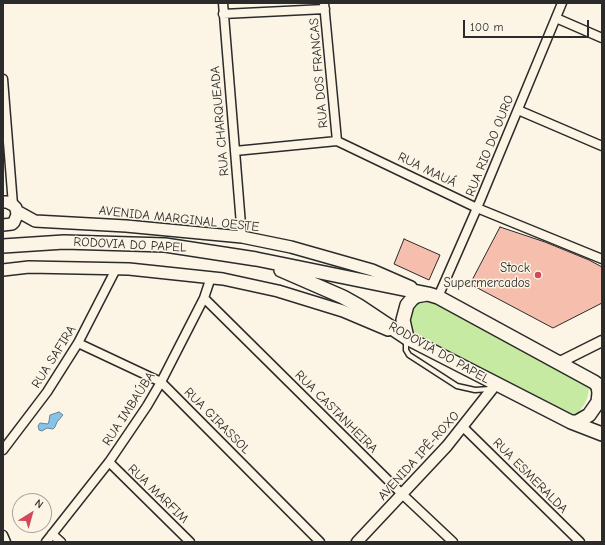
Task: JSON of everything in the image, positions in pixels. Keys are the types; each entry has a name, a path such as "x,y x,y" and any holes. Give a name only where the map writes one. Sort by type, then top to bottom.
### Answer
{"main road":[{"path":"4,226 14,222 17,215 11,206"},
{"name":"AVENIDA MARGINAL OESTE","path":"11,206 35,221 126,226 242,237 291,247 372,270 433,295"},
{"name":"RODOVIA DO PAPEL","path":"3,246 64,242 106,242 165,245 256,259 433,295 599,385"},
{"path":"3,254 37,243"},
{"name":"RODOVIA DO PAPEL","path":"256,259 343,297 407,338 495,386 602,435"},
{"path":"3,270 29,267 129,269 211,277 278,291 336,309 407,338"},
{"path":"407,338 403,320 407,305 416,296 433,295"},
{"path":"571,422 577,422 589,415 598,402 599,385"}],"street":[{"name":"RUA CHARQUEADA","path":"223,3 242,237"},
{"name":"RUA RIO DO OURO","path":"433,295 478,208 562,3"},
{"path":"224,14 325,6"},
{"name":"RUA DOS FRANCAS","path":"325,6 337,140"},
{"path":"556,18 602,38"},
{"path":"3,79 11,206"},
{"path":"518,110 602,146"},
{"path":"235,151 337,140"},
{"name":"RUA MAUÁ","path":"337,140 478,208 602,259"},
{"name":"RUA SAFIRA","path":"3,450 47,392 78,343 116,269"},
{"name":"RUA IMBAÚBA","path":"46,542 109,462 147,406 204,298 211,277"},
{"name":"RUA CASTANHEIRA","path":"204,298 402,494 453,542"},
{"path":"558,363 602,341"},
{"name":"RUA GIRASSOL","path":"78,343 161,382 320,542"},
{"name":"AVENIDA IPÊ-ROXO","path":"357,542 427,469 463,427 495,386"},
{"name":"RUA ESMERALDA","path":"463,427 580,542"},
{"name":"RUA MARFIM","path":"109,462 190,542"},
{"path":"52,534 61,542"},
{"path":"3,536 6,542"}],"lane":[{"path":"407,338 405,345 409,355 457,386 474,390 495,386"}],"green space":[{"path":"424,295 588,383 589,390 584,405 578,413 572,415 569,414 410,330 408,319 415,300"}],"water":[{"path":"59,412 63,415 53,429 47,428 42,431 39,430 38,426 40,423 48,424 50,415"}],"building":[{"name":"Stock Supermercados","path":"500,227 545,242 602,267 602,303 553,328 470,284"},
{"path":"404,239 440,255 429,280 394,264"}],"place":[{"name":"Stock Supermercados","path":"538,275"}]}
